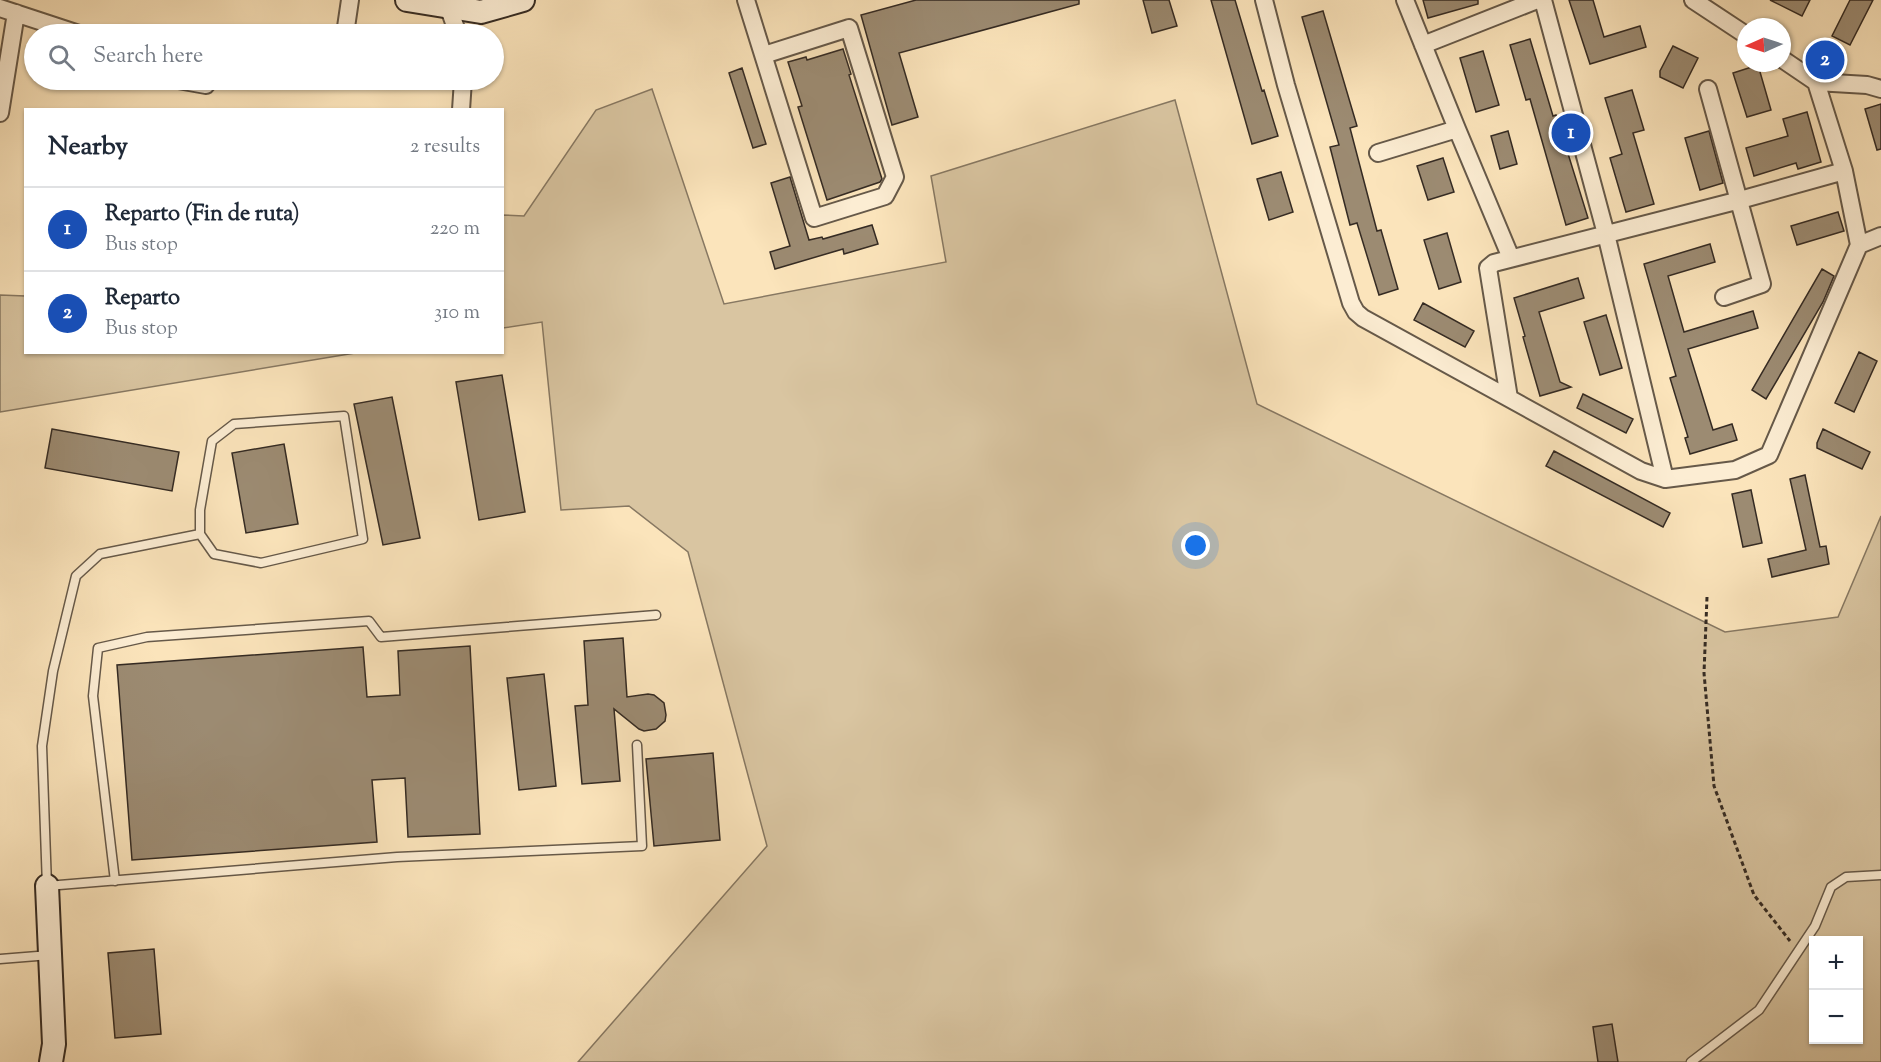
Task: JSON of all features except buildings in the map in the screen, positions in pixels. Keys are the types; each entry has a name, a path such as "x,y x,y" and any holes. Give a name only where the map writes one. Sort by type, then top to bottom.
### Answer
{"street":[{"path":"346,24 350,0"},
{"path":"407,0 481,12 523,0"},
{"path":"746,0 814,218 885,196 895,177 849,28 764,54"},
{"path":"1264,0 1289,96 1351,303 1356,312 1363,318 1641,471 1665,479 1735,470 1769,455 1859,245 1844,171 1816,82"},
{"path":"1405,0 1511,258"},
{"path":"1423,45 1537,0"},
{"path":"1543,0 1606,234 1665,479"},
{"path":"1698,1 1737,29"},
{"path":"448,6 454,24"},
{"path":"0,8 49,24"},
{"path":"0,113 16,13"},
{"path":"1791,65 1816,82 1867,85 1881,89"},
{"path":"1708,89 1762,284 1724,297"},
{"path":"462,108 463,90"},
{"path":"1378,153 1457,129"},
{"path":"1509,398 1488,268 1494,263 1844,171"},
{"path":"1859,245 1881,236"},
{"path":"48,886 54,1044 51,1062"}],"lane":[{"path":"344,416 363,539 261,563 214,554 200,534 200,510 212,441 234,424 344,416"},
{"path":"200,534 100,554 76,576 53,671 42,746 48,886 397,857 642,846 637,745"},
{"path":"114,881 93,696 98,648 147,637 369,621 381,638 656,615"},
{"path":"1691,1062 1759,1010 1815,926 1831,886 1846,877 1881,875"},
{"path":"0,959 50,955"}],"path":[{"path":"1707,597 1704,673 1714,786 1754,895 1798,952"}],"shaded area":[{"path":"652,89 724,304 946,262 931,176 1175,100 1257,404 1725,632 1838,617 1881,516 1881,1062 578,1062 767,846 688,552 629,506 561,510 542,322 504,328 504,215 524,216 596,110"},
{"path":"0,295 24,296 24,354 349,354 0,412"}],"place":[{"name":"Reparto","path":"1825,60"},
{"name":"Reparto (Fin de ruta)","path":"1571,133"}]}
